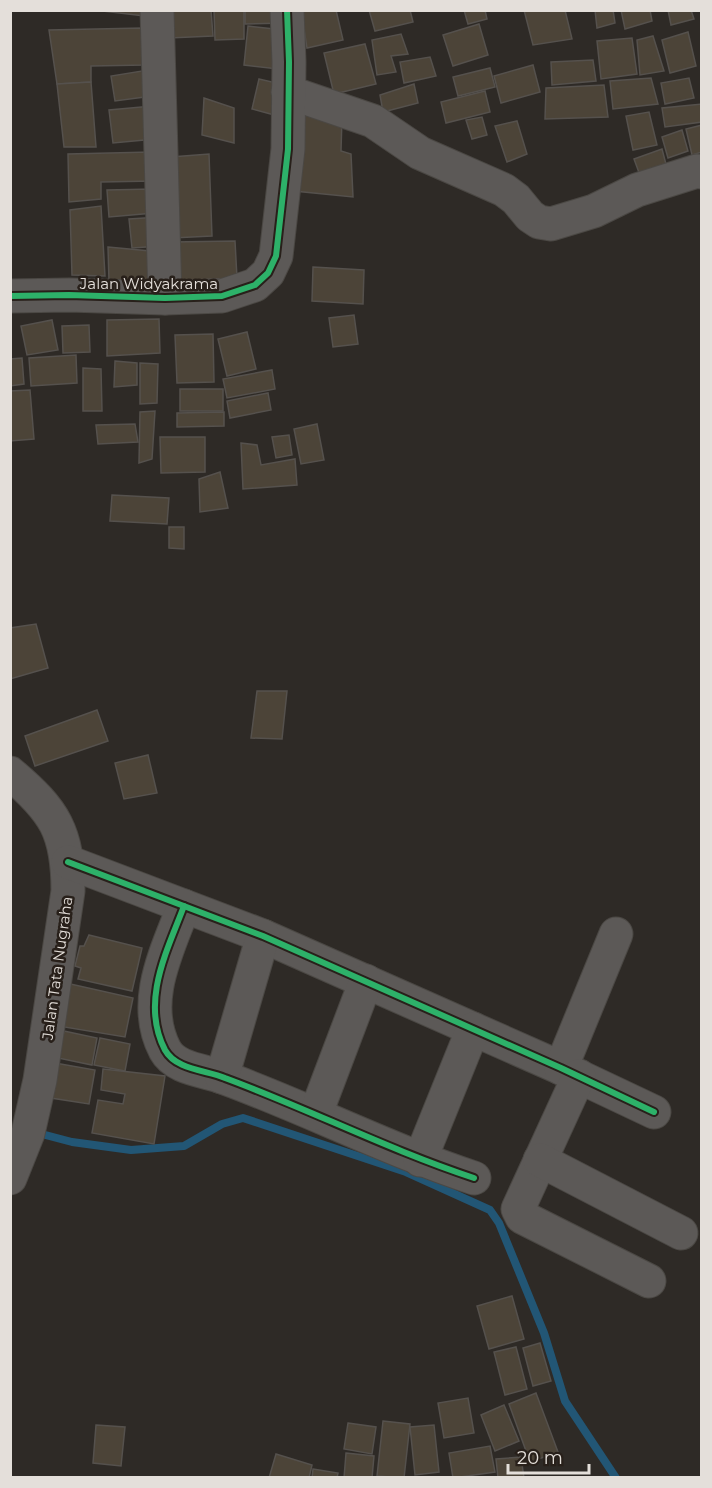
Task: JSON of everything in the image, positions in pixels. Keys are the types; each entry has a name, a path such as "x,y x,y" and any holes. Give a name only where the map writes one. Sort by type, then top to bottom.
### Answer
{"street":[{"path":"157,10 165,298"},
{"name":"Jalan Widyakrama","path":"10,297 222,296 255,285 268,273 276,256 288,149 287,10"},
{"path":"288,92 373,121 420,153 504,190 539,222 551,224 584,214 637,190 697,171 702,172"},
{"name":"Jalan Tata Nugraha","path":"10,773 48,808 62,834 68,862 69,891 40,1080 29,1127 10,1178"},
{"path":"68,862 263,936 570,1072 654,1112"},
{"path":"184,906 157,976 155,1007 159,1031 166,1051 177,1063 222,1077 316,1113 420,1160 474,1178"},
{"path":"616,934 540,1160 518,1209 522,1218 649,1281"},
{"path":"222,1077 263,936"},
{"path":"316,1113 366,981"},
{"path":"420,1160 473,1029"},
{"path":"540,1160 681,1233"}],"building":[{"path":"94,10 144,10 144,16"},
{"path":"168,10 211,10 213,36 169,38"},
{"path":"214,10 244,10 244,39 215,40"},
{"path":"245,10 284,10 285,23 245,24"},
{"path":"301,10 336,10 343,40 307,48"},
{"path":"369,10 410,10 413,22 375,31"},
{"path":"464,10 485,10 487,19 468,24"},
{"path":"524,10 565,10 572,39 533,45"},
{"path":"595,10 613,10 615,23 597,28"},
{"path":"621,10 650,10 652,21 625,29"},
{"path":"668,10 691,10 694,19 671,25"},
{"path":"479,24 488,55 453,66 443,35"},
{"path":"248,26 283,30 278,69 244,65"},
{"path":"142,28 145,65 91,66 91,82 57,84 49,30"},
{"path":"688,32 696,66 670,73 662,40"},
{"path":"401,34 408,54 391,56 396,72 377,75 372,40"},
{"path":"653,36 664,71 640,75 637,40"},
{"path":"632,38 637,74 601,79 597,41"},
{"path":"365,44 376,84 334,94 324,53"},
{"path":"430,57 436,76 404,83 400,62"},
{"path":"593,60 596,81 552,85 551,62"},
{"path":"533,65 540,92 501,103 494,76"},
{"path":"490,68 495,87 458,96 453,77"},
{"path":"148,70 152,96 115,101 111,76"},
{"path":"651,78 658,104 613,109 610,81"},
{"path":"689,78 694,98 665,104 661,83"},
{"path":"259,79 285,85 278,116 252,109"},
{"path":"91,82 96,147 64,147 57,84"},
{"path":"414,84 418,103 383,112 380,95"},
{"path":"604,85 608,117 545,119 546,88"},
{"path":"485,91 490,112 446,123 441,102"},
{"path":"204,98 234,108 234,143 202,135"},
{"path":"702,104 702,122 665,127 662,108"},
{"path":"152,106 155,139 113,143 109,110"},
{"path":"306,112 342,118 341,151 351,154 353,197 294,191"},
{"path":"649,112 657,145 633,150 626,116"},
{"path":"482,117 487,135 472,139 466,120"},
{"path":"517,121 527,154 507,162 495,126"},
{"path":"702,125 702,152 692,155 686,129"},
{"path":"682,130 688,151 668,158 662,137"},
{"path":"662,149 667,168 641,178 634,159"},
{"path":"151,152 154,181 101,182 101,199 69,202 68,154"},
{"path":"209,154 212,236 172,238 171,157"},
{"path":"153,189 154,213 109,217 107,190"},
{"path":"101,206 105,276 72,275 70,210"},
{"path":"160,217 161,246 132,248 129,219"},
{"path":"235,241 237,278 171,281 172,242"},
{"path":"108,247 150,251 153,280 109,282"},
{"path":"313,267 364,270 363,304 312,301"},
{"path":"354,315 358,344 333,347 329,318"},
{"path":"159,319 160,353 107,356 107,320"},
{"path":"52,320 58,350 27,355 21,326"},
{"path":"89,325 90,352 63,353 62,326"},
{"path":"247,332 256,369 227,376 218,339"},
{"path":"213,334 214,382 177,383 175,335"},
{"path":"76,355 77,383 31,386 29,358"},
{"path":"22,358 24,384 10,386 10,359"},
{"path":"115,361 137,363 137,385 114,387"},
{"path":"140,363 158,364 157,403 140,404"},
{"path":"83,368 101,369 102,411 83,411"},
{"path":"272,370 275,389 227,398 223,379"},
{"path":"180,389 223,389 223,411 180,411"},
{"path":"30,390 34,439 10,441 10,391"},
{"path":"268,393 271,410 230,418 227,401"},
{"path":"155,411 152,459 139,463 140,412"},
{"path":"224,412 224,426 177,427 177,413"},
{"path":"135,424 138,442 98,444 96,425"},
{"path":"317,424 324,460 301,464 294,429"},
{"path":"289,435 292,455 276,458 272,437"},
{"path":"160,437 205,437 205,472 161,473"},
{"path":"241,443 257,445 261,465 295,459 297,485 243,489"},
{"path":"220,472 228,508 200,512 199,479"},
{"path":"112,495 169,498 167,524 110,521"},
{"path":"169,527 184,527 184,549 169,548"},
{"path":"36,624 48,668 10,679 10,628"},
{"path":"257,691 287,691 282,739 251,738"},
{"path":"97,710 108,741 35,766 25,736"},
{"path":"148,755 157,793 124,799 115,763"},
{"path":"89,935 142,948 132,991 78,979 81,968 75,966 80,946 84,946"},
{"path":"66,983 133,998 125,1037 58,1026"},
{"path":"64,1031 97,1038 92,1065 58,1058"},
{"path":"100,1038 130,1044 125,1071 94,1065"},
{"path":"55,1063 95,1070 89,1104 51,1098"},
{"path":"103,1069 165,1076 154,1144 92,1133 98,1100 123,1104 125,1094 101,1090"},
{"path":"512,1296 524,1339 489,1349 477,1306"},
{"path":"540,1343 551,1381 533,1386 523,1348"},
{"path":"516,1347 527,1389 505,1395 494,1352"},
{"path":"536,1393 558,1452 530,1462 509,1404"},
{"path":"468,1398 474,1433 444,1438 438,1403"},
{"path":"504,1405 519,1441 495,1451 481,1415"},
{"path":"383,1421 410,1424 404,1478 377,1476"},
{"path":"348,1423 376,1427 372,1454 344,1449"},
{"path":"96,1425 125,1427 121,1466 93,1463"},
{"path":"434,1425 439,1472 415,1475 410,1427"},
{"path":"490,1446 495,1472 453,1478 449,1453"},
{"path":"346,1453 374,1456 372,1478 344,1478"},
{"path":"276,1454 312,1465 309,1478 269,1478"},
{"path":"521,1457 524,1478 498,1478 496,1459"},
{"path":"313,1469 338,1473 337,1478 312,1478"}],"waterway":[{"path":"34,1132 72,1142 131,1150 184,1146 222,1124 243,1118 406,1172 490,1210 499,1223 544,1333 565,1401 616,1478"}],"cycle path":[{"path":"10,296 165,298 222,296 255,285 268,273 276,256 288,149 287,10"},
{"path":"68,862 263,936 561,1068 654,1112"},
{"path":"184,906 164,959 156,995 155,1014 158,1032 170,1057 184,1066 217,1075 256,1090 411,1155 474,1178"}]}
